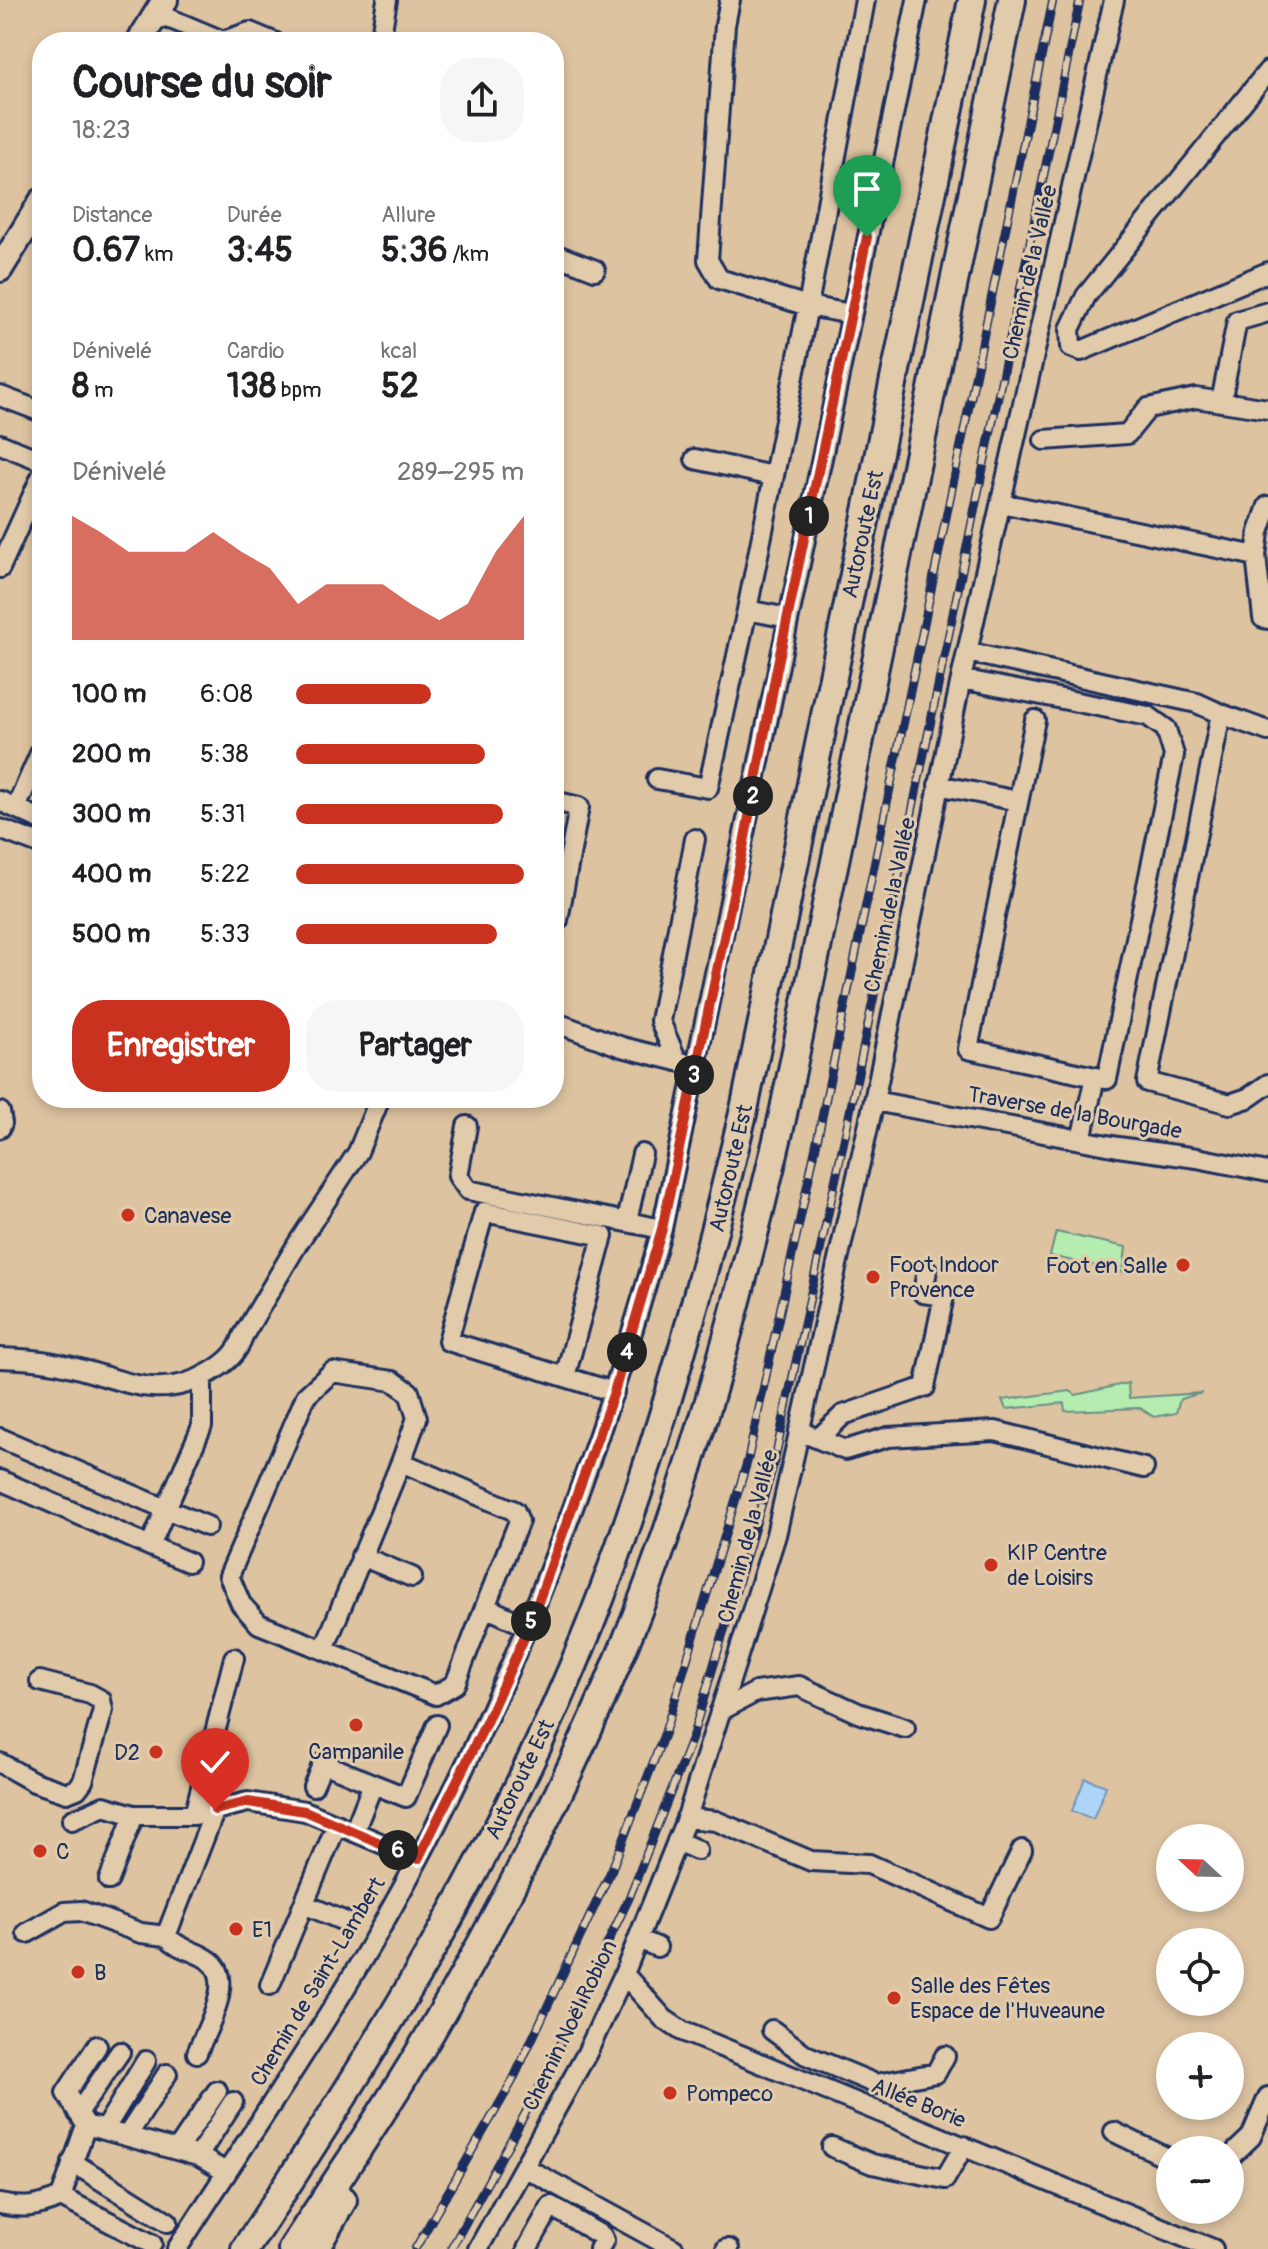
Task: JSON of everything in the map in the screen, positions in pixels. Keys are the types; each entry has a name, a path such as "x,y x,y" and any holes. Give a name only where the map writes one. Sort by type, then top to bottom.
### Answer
{"highway":[{"name":"Autoroute Est","path":"245,2249 319,2137 458,1902 526,1770 589,1628 631,1517 707,1268 745,1105 972,0"},
{"name":"Autoroute Est","path":"292,2249 425,2042 494,1921 563,1783 625,1645 669,1528 717,1381 782,1119 1012,0"},
{"path":"315,2249 354,2181 425,2042"}],"main road":[{"path":"145,32 160,8"},
{"path":"0,269 32,217"}],"street":[{"path":"382,32 387,0"},
{"path":"730,0 725,25 708,260 719,279 808,306 851,314"},
{"path":"657,779 708,788 808,306 865,0"},
{"name":"Chemin de la Vallée","path":"687,1816 776,1535 874,1101 961,679 1114,0"},
{"name":"Chemin de Saint-Lambert","path":"177,2249 348,1984 418,1859 483,1729 529,1627 614,1392 662,1229 744,843 911,1"},
{"path":"160,8 173,20 202,32"},
{"path":"1268,71 1086,296 1070,329 1071,347 1081,351 1268,272"},
{"path":"564,258 595,270"},
{"path":"1221,402 1237,321 1268,312"},
{"path":"0,396 32,408"},
{"path":"1044,440 1127,434 1148,408 1196,398 1268,409"},
{"path":"0,444 32,457"},
{"path":"695,459 772,476"},
{"path":"0,568 32,497"},
{"path":"1001,503 1256,556"},
{"path":"1268,506 1259,532 1256,556 1263,618 1268,619"},
{"path":"747,610 788,618"},
{"path":"967,652 1197,703 1268,731"},
{"path":"961,679 1148,716 1166,729 1174,755 1107,1079 968,1049 1035,720"},
{"path":"1221,714 1147,1082 1230,1104 1248,1098 1268,1084"},
{"path":"32,765 8,805 32,811"},
{"path":"938,785 1018,801"},
{"path":"564,803 579,807 564,888"},
{"path":"0,829 32,841"},
{"path":"677,1061 660,1021 695,839"},
{"path":"564,1026 622,1047 696,1065"},
{"path":"1081,1140 1095,1077"},
{"name":"Traverse de la Bourgade","path":"874,1101 1268,1172"},
{"path":"0,1358 33,1359 70,1366 129,1385 170,1389 202,1377 220,1366 239,1349 243,1336 298,1243 358,1152 376,1108"},
{"path":"0,1112 0,1128"},
{"path":"467,1126 458,1176 468,1190 662,1229"},
{"path":"627,1221 642,1154"},
{"path":"565,1377 603,1236 484,1212 448,1341 565,1377 614,1392"},
{"path":"818,1439 843,1415 925,1387 944,1296 923,1293 927,1270"},
{"path":"324,1649 417,1418 409,1392 393,1381 332,1372 306,1396 229,1576 241,1604 259,1624 436,1695 455,1684 519,1521 515,1511 401,1462"},
{"path":"150,1546 202,1426 202,1377"},
{"path":"799,1431 845,1450 888,1437 995,1431 1144,1468"},
{"path":"0,1438 207,1526"},
{"path":"0,1480 188,1562"},
{"path":"361,1556 412,1577"},
{"path":"485,1607 529,1627"},
{"path":"194,1815 234,1658"},
{"path":"0,1763 34,1782 67,1793 77,1789 83,1781 103,1710 101,1700 90,1694 40,1681"},
{"path":"720,1711 756,1692 799,1686 858,1713 905,1728"},
{"path":"313,1786 323,1763 406,1797 437,1725"},
{"path":"270,1985 304,1904 373,1784"},
{"path":"72,1820 104,1806 134,1815 194,1815 248,1802 305,1811 418,1859"},
{"path":"166,1936 215,1810"},
{"path":"109,1880 134,1815"},
{"path":"687,1816 716,1821 811,1861 869,1864 989,1918 1022,1850"},
{"name":"Chemin Noël Robion","path":"478,2249 587,2053 624,1974 687,1816"},
{"path":"677,1841 697,1850"},
{"path":"304,1904 346,1922"},
{"path":"27,1933 64,1912 81,1911 141,1933 166,1936 178,1947 210,1961 220,1974 223,1986 197,2053"},
{"path":"638,1939 657,1947"},
{"name":"Allée Borie","path":"624,1974 664,2019 682,2031 1213,2249"},
{"path":"772,2030 806,2055 876,2084 936,2073 945,2056"},
{"path":"97,2046 66,2093 89,2123 198,2156 226,2172"},
{"path":"0,2204 20,2208 39,2207 61,2197 72,2162 120,2052"},
{"path":"89,2123 146,2061"},
{"path":"127,2136 167,2074"},
{"path":"177,2150 217,2091"},
{"path":"1244,2144 1251,2137 1268,2097"},
{"path":"198,2156 233,2102"},
{"path":"1114,2132 1156,2152"},
{"path":"832,2147 872,2164 945,2179 964,2146"},
{"path":"72,2162 168,2222"},
{"path":"524,2167 674,2249"},
{"path":"61,2197 152,2244"},
{"path":"582,2226 593,2203"},
{"path":"527,2249 551,2206 602,2236 604,2240 599,2249"}],"green space":[{"path":"1056,1232 1126,1247 1123,1272 1050,1256"},
{"path":"1128,1383 1129,1398 1202,1393 1180,1399 1176,1413 1154,1417 1140,1408 1065,1411 1064,1403 1006,1409 1002,1400 1070,1391 1076,1395"}],"water":[{"path":"1085,1778 1106,1786 1093,1819 1072,1811"}],"railway":[{"path":"415,2249 512,2082 612,1869 665,1732 748,1459 820,1127 1053,0"},
{"path":"451,2249 538,2090 629,1898 692,1738 774,1463 846,1131 1080,0"}],"place":[{"name":"Canavese","path":"128,1215"},
{"name":"Foot en Salle","path":"1183,1265"},
{"name":"Foot Indoor Provence","path":"873,1277"},
{"name":"KIP Centre de Loisirs","path":"991,1565"},
{"name":"Campanile","path":"356,1725"},
{"name":"D2","path":"156,1752"},
{"name":"C","path":"40,1851"},
{"name":"E1","path":"236,1929"},
{"name":"B","path":"78,1972"},
{"name":"Salle des Fêtes Espace de l'Huveaune","path":"894,1998"},
{"name":"Pompeco","path":"670,2093"}],"route":[{"path":"215,1810 248,1802 305,1811 418,1859 483,1729 529,1627 614,1392 662,1229 867,237"}]}
